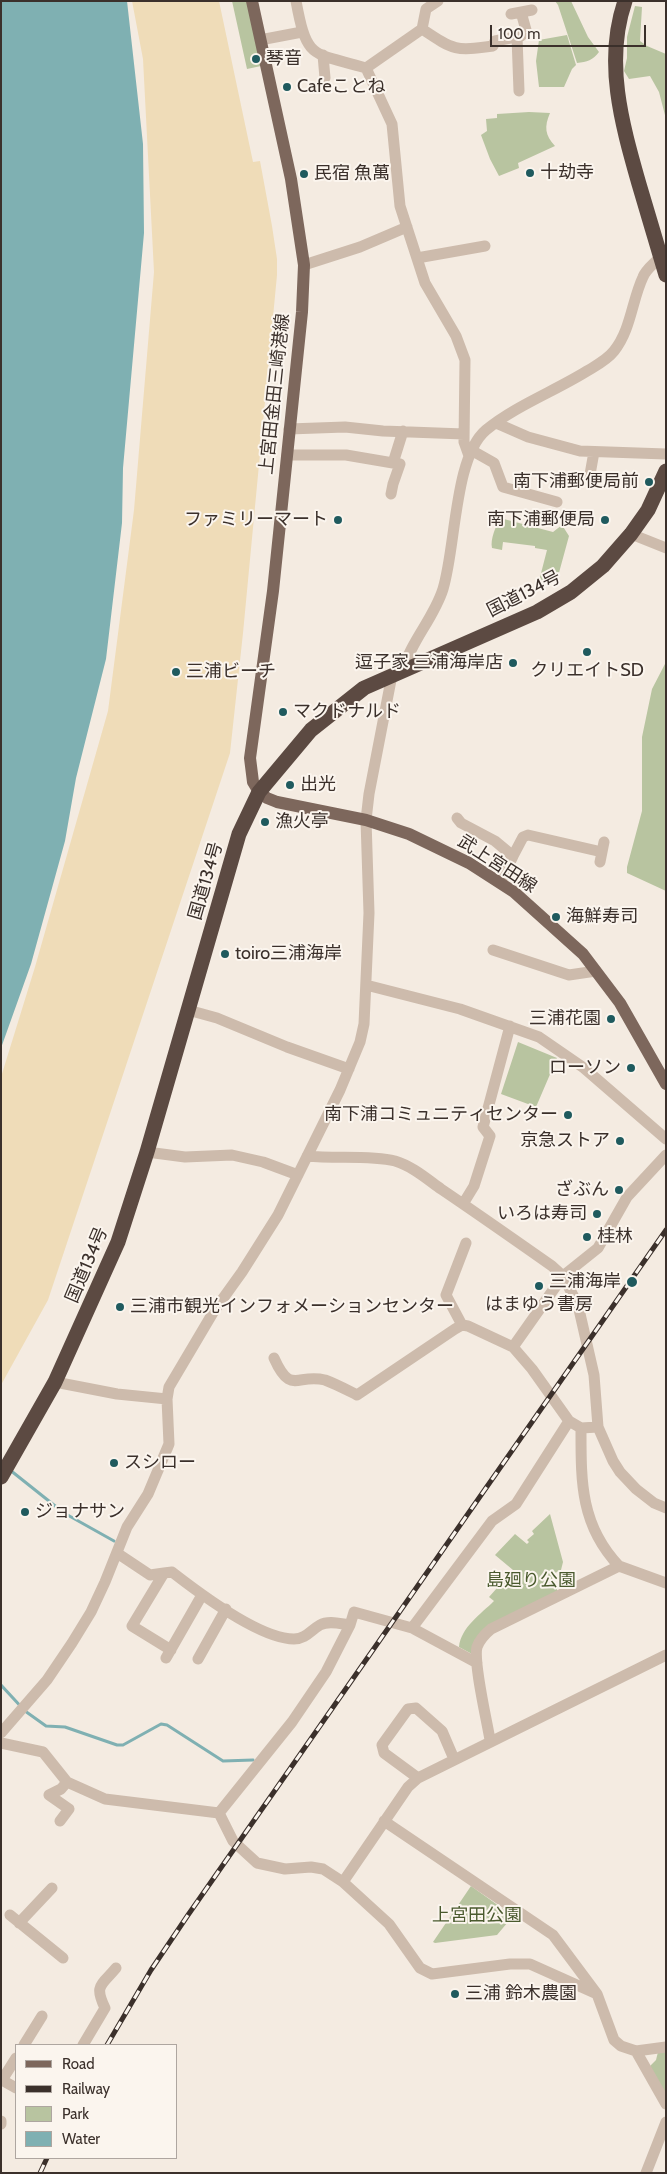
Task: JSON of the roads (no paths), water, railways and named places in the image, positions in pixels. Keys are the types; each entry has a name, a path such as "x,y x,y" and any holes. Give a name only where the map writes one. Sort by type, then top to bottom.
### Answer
{"highway":[{"path":"625,1 619,23 616,49 618,103 630,152 666,275"},
{"name":"国道134号","path":"2,1476 55,1382 115,1251 147,1152 239,834 259,792 311,730 364,688 516,622 571,592 603,566 631,534 663,486 666,471"}],"main road":[{"name":"上宮田金田三崎港線","path":"252,1 292,187 304,265 302,312 268,632 250,758 253,782 259,792"},
{"name":"武上宮田線","path":"259,792 277,802 366,820 400,831 436,846 469,863 514,892 579,951 596,971 620,1003 666,1084"}],"street":[{"path":"296,1 302,32 308,46 322,56 366,68 392,124 398,196 406,227 425,283 456,336 465,360 464,444 470,453 494,463 503,487 515,486 545,494 557,502"},
{"path":"366,68 422,29 426,9 438,1"},
{"path":"422,29 449,47 464,50 493,46 495,41 521,36 526,30 521,12"},
{"path":"260,40 302,32"},
{"path":"517,37 520,91"},
{"path":"322,56 325,78"},
{"path":"304,265 360,247 406,227"},
{"path":"417,258 478,251"},
{"path":"1,1733 46,1680 91,1612 127,1527 148,1494 168,1449 167,1400 169,1387 214,1311 242,1272 278,1215 350,1069 360,1042 364,1024 369,913 366,820 369,794 398,672 433,613 442,590 450,556 463,475 470,453 480,436 496,423 582,374 609,356 623,337 643,275 660,257"},
{"path":"496,423 528,437 580,451 666,454"},
{"path":"289,429 345,427 464,434"},
{"path":"393,463 403,431"},
{"path":"590,480 594,452"},
{"path":"286,455 346,455 400,464 391,494"},
{"path":"631,534 666,548"},
{"path":"458,818 461,823 483,833 513,856"},
{"path":"500,883 523,837 528,835 602,852"},
{"path":"492,950 569,975 596,971"},
{"path":"366,985 460,1009 540,1037 584,1068 666,1139"},
{"path":"188,1010 217,1018 287,1047 350,1069"},
{"path":"463,1204 474,1186 490,1136 483,1127 510,1026"},
{"path":"147,1152 185,1157 232,1155 263,1162 298,1176"},
{"path":"513,1347 563,1276 598,1248 627,1197 666,1155"},
{"path":"307,1156 336,1159 382,1159 398,1162 463,1204 552,1266 563,1276 578,1305 594,1375 598,1427 620,1472 636,1490 654,1503 666,1508"},
{"path":"462,1325 446,1295 466,1243"},
{"path":"274,1358 282,1375 288,1379 295,1381 323,1380 357,1395 462,1325 468,1326 513,1347 532,1369 569,1421 581,1428 598,1427"},
{"path":"55,1382 117,1394 167,1400"},
{"path":"412,1628 492,1520 516,1504 569,1421"},
{"path":"581,1428 581,1482 597,1538 604,1550 619,1566 666,1583"},
{"path":"117,1553 150,1575 172,1572 202,1595 252,1626 286,1639 297,1639 307,1636 321,1624 350,1626"},
{"path":"490,1740 476,1649 484,1635 491,1629 619,1566"},
{"path":"164,1573 132,1626 168,1654 202,1595"},
{"path":"198,1658 226,1609"},
{"path":"219,1813 292,1722 326,1672 350,1626 354,1612 412,1628 477,1663"},
{"path":"343,1882 408,1787 418,1778 490,1740 666,1655"},
{"path":"418,1778 384,1753 382,1745 408,1709 416,1708 442,1731 454,1759"},
{"path":"1,1743 43,1752 66,1782 105,1799 219,1813"},
{"path":"60,1821 68,1809 50,1795 61,1789 66,1782"},
{"path":"219,1813 233,1841 257,1863 285,1869 311,1867 323,1869 343,1882 388,1924 420,1968 426,1972 432,1974 510,1964 530,1964 597,1994"},
{"path":"384,1821 553,1935 597,1994 614,2040 621,2046 636,2051 666,2047"},
{"path":"52,1888 15,1919 63,1958"},
{"path":"84,2044 105,2008 98,1994 99,1988 116,1968"},
{"path":"25,2044 42,2016"},
{"path":"636,2051 666,2104"},
{"path":"15,2060 2,2083 15,2088"},
{"path":"646,2173 666,2122"}],"water":[{"path":"1,1 127,1 143,144 144,233 123,468 122,523 106,659 76,778 65,841 31,964 1,1048"}],"waterway":[{"path":"10,1470 64,1513 114,1541"},
{"path":"1,1685 25,1711 46,1726 65,1727 117,1745 123,1745 161,1724 167,1725 223,1761 253,1760"}],"railway":[{"path":"108,2044 151,1970 188,1915 666,1230"},
{"path":"40,2173 47,2159"}],"place":[{"name":"琴音","path":"256,59"},
{"name":"Cafeことね","path":"287,87"},
{"name":"十劫寺","path":"530,173"},
{"name":"民宿 魚萬","path":"304,174"},
{"name":"南下浦郵便局前","path":"649,482"},
{"name":"ファミリーマート","path":"338,520"},
{"name":"南下浦郵便局","path":"605,520"},
{"name":"クリエイトSD","path":"587,652"},
{"name":"逗子家 三浦海岸店","path":"513,663"},
{"name":"三浦ビーチ","path":"176,672"},
{"name":"マクドナルド","path":"283,712"},
{"name":"出光","path":"290,785"},
{"name":"漁火亭","path":"265,822"},
{"name":"海鮮寿司","path":"556,917"},
{"name":"toiro三浦海岸","path":"225,954"},
{"name":"三浦花園","path":"611,1019"},
{"name":"ローソン","path":"631,1068"},
{"name":"南下浦コミュニティセンター","path":"568,1115"},
{"name":"京急ストア","path":"620,1141"},
{"name":"ざぶん","path":"619,1190"},
{"name":"いろは寿司","path":"597,1214"},
{"name":"桂林","path":"587,1237"},
{"name":"三浦海岸","path":"632,1282"},
{"name":"はまゆう書房","path":"539,1286"},
{"name":"三浦市観光インフォメーションセンター","path":"120,1307"},
{"name":"スシロー","path":"114,1463"},
{"name":"ジョナサン","path":"25,1512"},
{"name":"三浦 鈴木農園","path":"455,1994"}],"park label":[{"name":"島廻り公園","path":"531,1581"},
{"name":"上宮田公園","path":"477,1916"}]}
